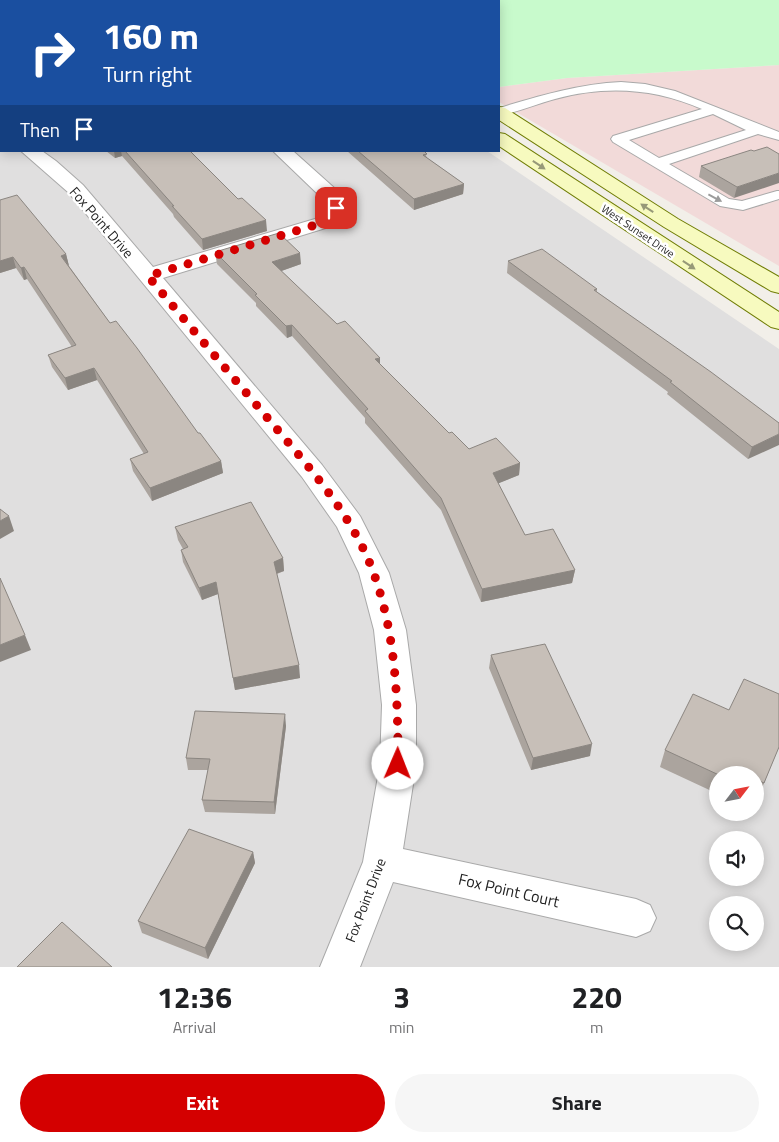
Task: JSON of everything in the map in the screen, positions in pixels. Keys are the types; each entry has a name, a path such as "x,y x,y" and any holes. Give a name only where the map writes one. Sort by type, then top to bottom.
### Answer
{"main road":[{"name":"West Sunset Drive","path":"500,113 671,223 779,286"},
{"name":"West Sunset Drive","path":"500,139 779,322"}],"street":[{"name":"Fox Point Drive","path":"31,152 50,165 76,190 312,471 350,524 374,573 390,630 398,705 398,764 382,862 340,967"},
{"path":"148,276 322,223 332,218 336,208 334,198 283,152"},
{"name":"Fox Point Court","path":"382,862 636,918"}],"lane":[{"path":"500,112 578,89 604,85 628,85 659,89 680,95 758,130 779,136"},
{"path":"713,110 618,139 725,203 743,206 777,195"},
{"path":"658,163 758,130"}],"shaded area":[{"path":"779,65 779,266 500,103 500,87 567,78"},
{"path":"0,152 488,152 779,349 779,967 0,967"}],"green space":[{"path":"500,0 779,0 779,65 567,78 500,87"}],"building":[{"path":"767,147 779,154 779,173 737,187 701,166 751,150 754,151"},
{"path":"126,152 191,152 238,199 242,198 266,220 202,239 172,206 174,206"},
{"path":"359,152 425,152 427,154 423,155 464,184 414,199"},
{"path":"17,195 66,254 61,256 110,323 116,321 198,433 200,433 221,461 150,488 130,459 148,452 94,368 65,378 48,355 76,345 24,267 21,268 13,257 0,261 0,200"},
{"path":"279,233 300,253 272,262 337,324 345,321 380,358 375,359 449,433 452,432 469,449 496,438 520,463 493,473 525,535 553,529 575,570 482,589 441,498 365,411 368,409 292,325 286,326 215,252"},
{"path":"542,249 597,289 594,290 711,372 779,423 779,434 752,447 670,382 672,381 508,261"},
{"path":"251,502 283,558 274,562 299,665 233,678 216,582 199,588 181,550 188,547 175,527"},
{"path":"0,509 9,516 0,521"},
{"path":"0,578 25,635 0,645"},
{"path":"545,644 592,744 533,758 491,655"},
{"path":"744,679 779,694 779,747 764,783 764,766 709,766 709,770 665,750 693,694 729,710"},
{"path":"195,711 285,714 274,802 202,800 210,759 186,758"},
{"path":"189,829 253,852 205,948 138,921"},
{"path":"62,922 112,967 17,967"}],"route":[{"path":"336,208 332,218 322,223 148,276 312,471 350,524 374,573 390,630 398,705 398,764"}]}
